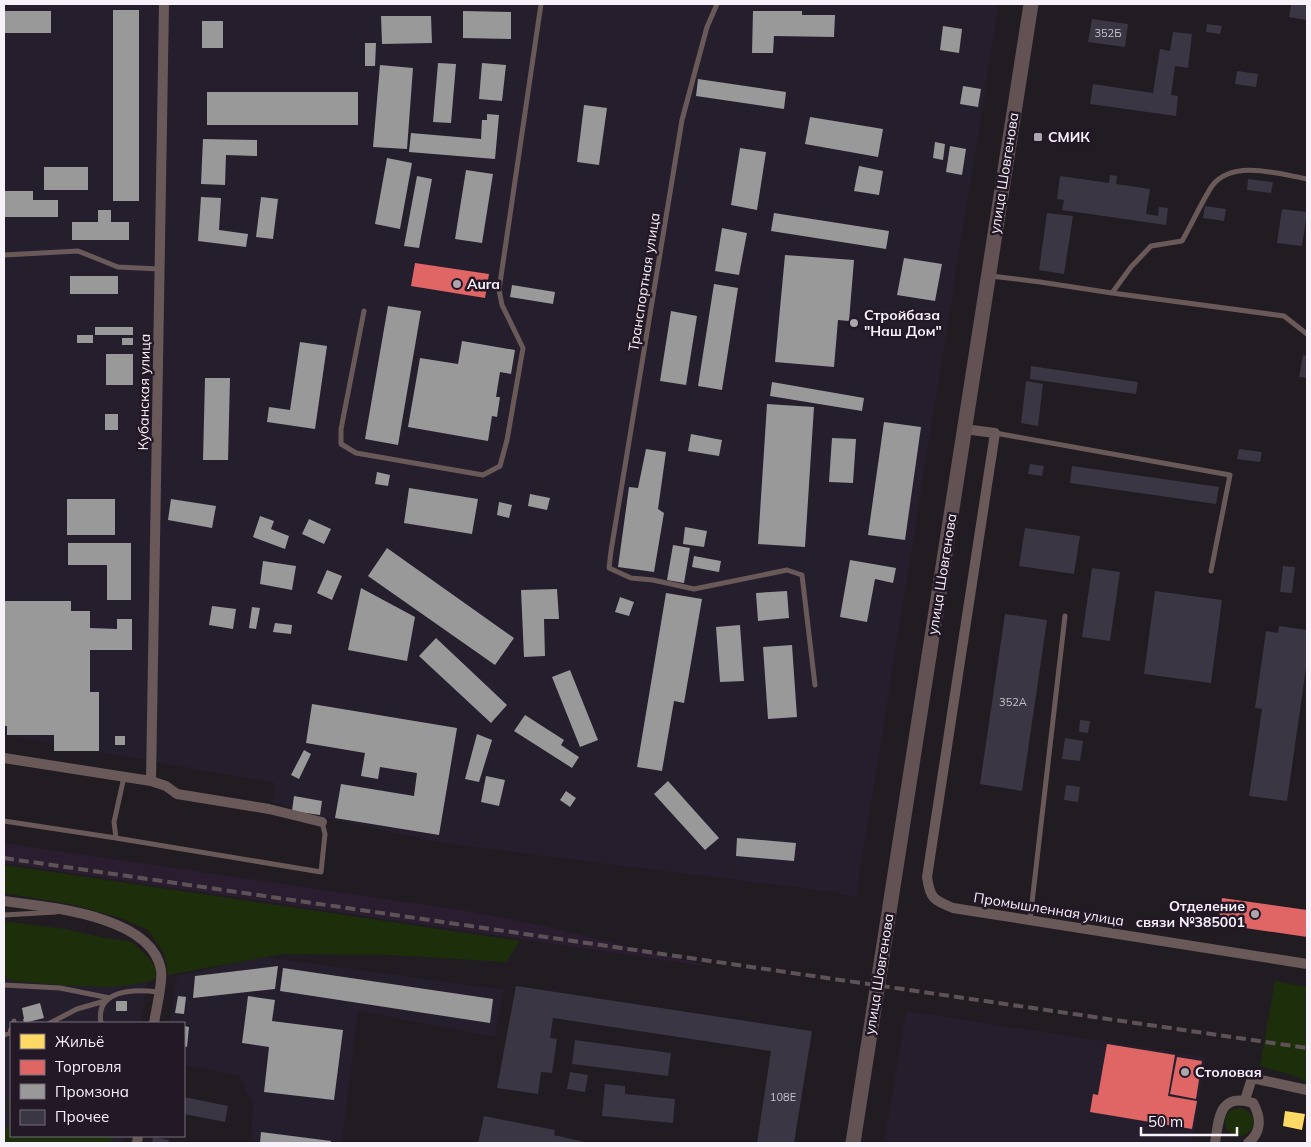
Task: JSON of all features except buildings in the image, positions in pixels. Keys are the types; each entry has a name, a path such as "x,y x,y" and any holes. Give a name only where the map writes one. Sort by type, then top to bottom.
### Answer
{"street":[{"name":"Кубанская улица","path":"151,781 164,4"},
{"name":"улица Шовгенова","path":"853,1143 1030,4"},
{"path":"964,429 995,433"},
{"name":"Промышленная улица","path":"995,433 927,877 929,892 935,900 953,908 1307,964"},
{"path":"4,758 151,781 166,786 177,794 269,809 322,822"},
{"path":"4,901 66,911 110,922 137,935 150,946 158,960 161,972 154,1022"},
{"path":"1245,1100 1252,1078 1307,1090"},
{"path":"1215,1143 1219,1114 1224,1105 1236,1100 1245,1100 1253,1103 1258,1112 1260,1128 1248,1143"}],"lane":[{"path":"364,311 341,429 340,444 356,453 484,476 500,466 507,440 523,348 502,305 499,290 541,4"},
{"name":"Транспортная улица","path":"717,4 707,26 682,120 609,568 631,578 653,580 694,589 787,570 802,575 815,685"},
{"path":"1112,293 1131,267 1151,246 1182,241 1212,185 1228,172 1257,170 1307,178"},
{"path":"4,255 78,251 118,267 160,269"},
{"path":"988,276 1284,316 1307,334"},
{"path":"995,433 1230,475 1211,571"},
{"path":"1030,920 1066,616"},
{"path":"116,838 114,822 124,777"},
{"path":"4,821 321,872 326,834 322,822"},
{"path":"4,915 66,911"},
{"path":"4,985 60,988 108,999"},
{"path":"52,1022 77,1009 127,991 143,990 158,992"},
{"path":"100,1022 101,1008 108,999"}],"shaded area":[{"path":"4,4 999,4 856,897 832,892 443,843 335,820 272,802 275,783 4,735"},
{"path":"4,843 474,912 534,924 718,968 4,863"},
{"path":"4,939 148,979 141,1022 10,1022 10,1137 124,1137 123,1143 4,1143"},
{"path":"263,957 504,990 495,1037 358,1011 342,1143 251,1143 253,1104 239,1076 185,1065 185,1022 170,1022 177,976"},
{"path":"906,1011 1206,1057 1192,1143 884,1143"}],"green space":[{"path":"4,865 520,941 506,962 394,955 282,954 168,975 164,953 148,930 121,918 70,904 4,893"},
{"path":"4,921 64,929 132,942 149,958 155,967 156,978 143,983 107,987 11,981 4,975"},
{"path":"1275,981 1307,987 1307,1083 1298,1077 1260,1066"},
{"path":"10,1097 10,1124 8,1100"},
{"path":"1239,1108 1249,1112 1253,1122 1249,1132 1239,1136 1229,1132 1225,1122 1229,1112"},
{"path":"10,1124 10,1137 117,1137 108,1143 4,1143 4,1133"}],"railway":[{"path":"4,858 1307,1048"}],"place":[{"name":"СМИК","path":"1038,137"},
{"name":"Aura","path":"457,284"},
{"name":"Стройбаза \"Наш Дом\"","path":"854,323"},
{"name":"Отделение связи №385001","path":"1255,914"},
{"name":"Столовая","path":"1185,1072"}]}
